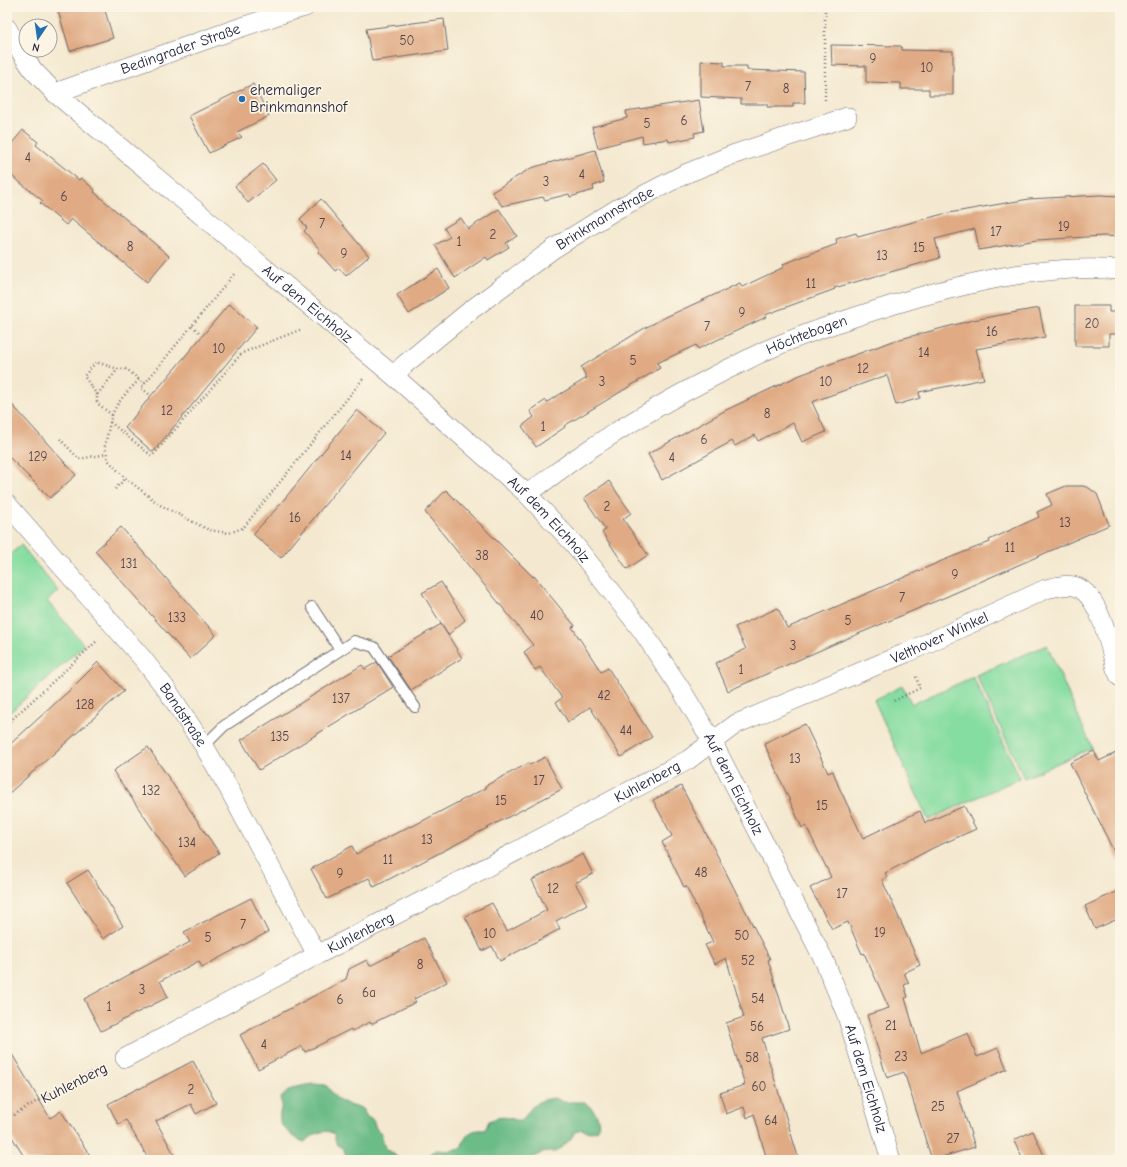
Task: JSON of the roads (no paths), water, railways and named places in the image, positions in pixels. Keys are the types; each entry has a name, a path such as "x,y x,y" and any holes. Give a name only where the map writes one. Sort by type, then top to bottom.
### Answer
{"street":[{"name":"Bedingrader Straße","path":"56,93 236,29 306,7"},
{"name":"Auf dem Eichholz","path":"7,28 33,70 56,93 394,376 527,494 574,544 641,629 682,691 712,741 824,960 836,987 846,1016 891,1160"},
{"name":"Brinkmannstraße","path":"394,376 404,365 471,310 553,250 618,209 685,174 732,155 847,117"},
{"name":"Höchtebogen","path":"527,494 595,446 650,411 767,350 824,327 940,291 1015,274 1067,269 1102,268 1120,270"},
{"name":"Bandstraße","path":"7,504 143,660 167,690 204,746 229,789 317,954"},
{"name":"Velthover Winkel","path":"712,741 736,724 906,653 1046,589 1061,586 1077,587 1089,595 1100,614 1116,669 1120,676"},
{"name":"Kuhlenberg","path":"125,1058 317,954 434,895 688,760 712,741"}],"lane":[{"path":"312,607 340,650"},
{"path":"204,746 224,726 354,641 374,648 415,707"}],"place":[{"name":"ehemaliger Brinkmannshof","path":"242,99"}]}
